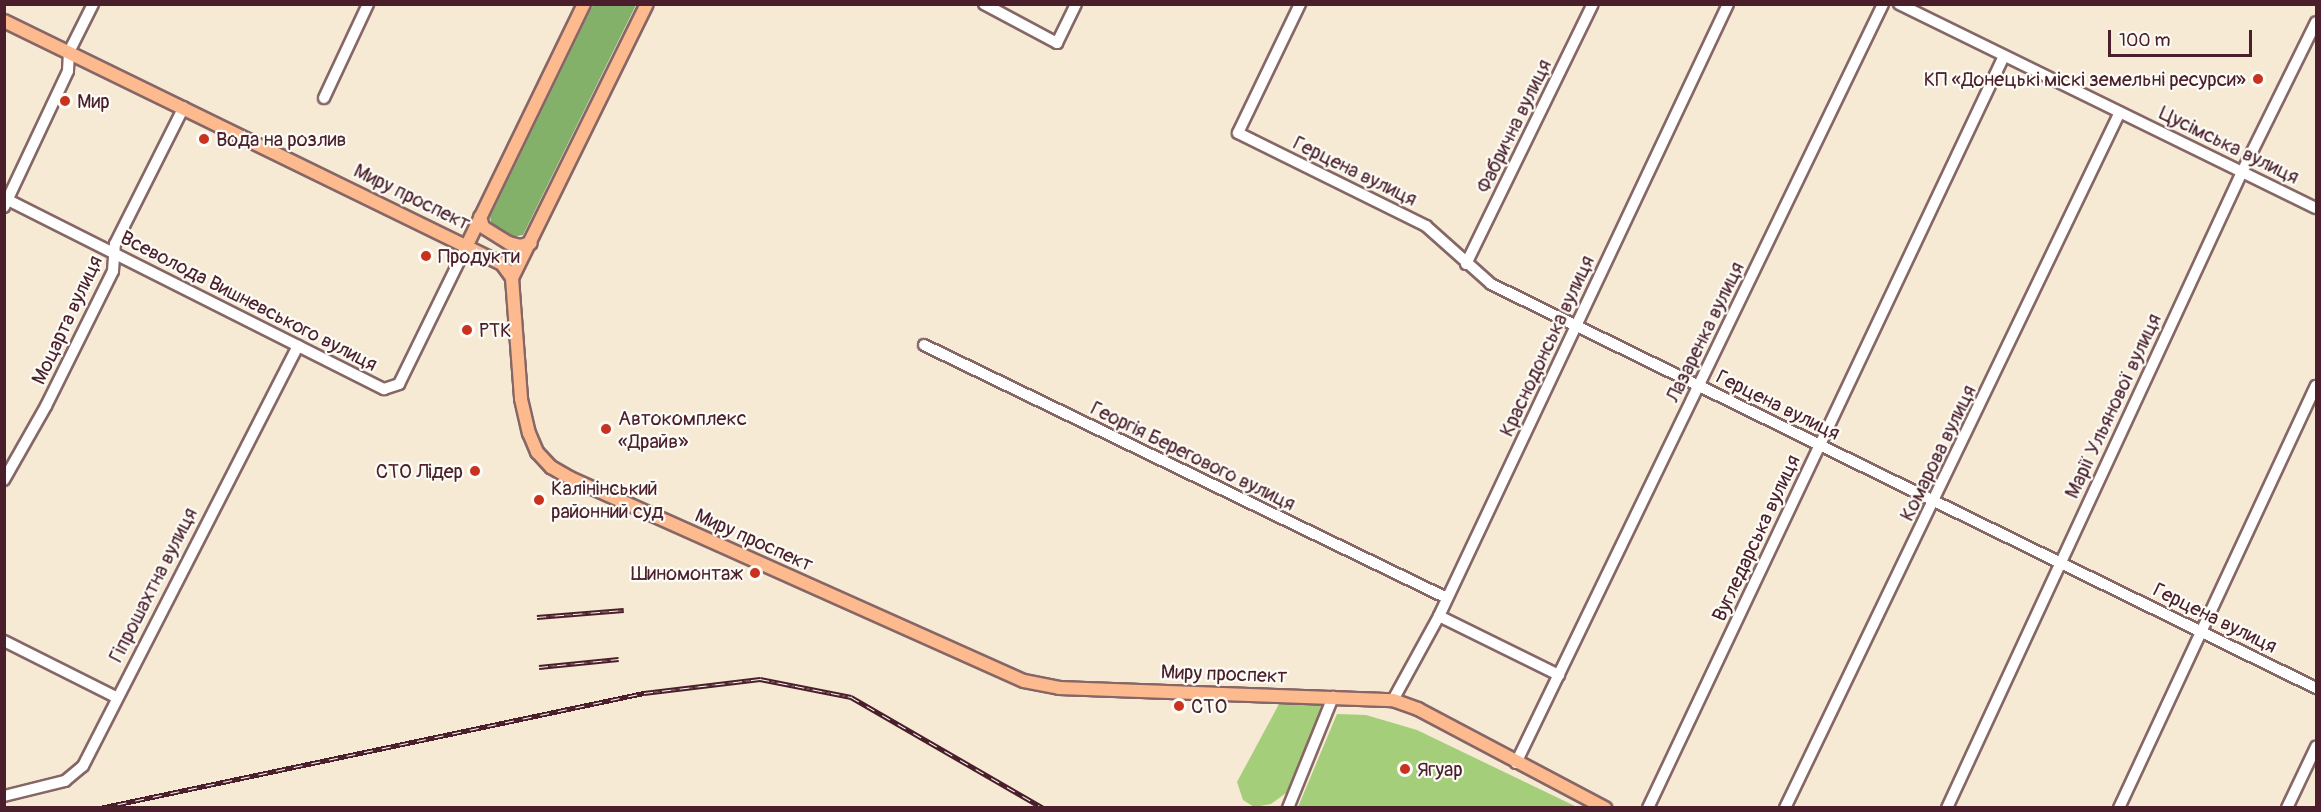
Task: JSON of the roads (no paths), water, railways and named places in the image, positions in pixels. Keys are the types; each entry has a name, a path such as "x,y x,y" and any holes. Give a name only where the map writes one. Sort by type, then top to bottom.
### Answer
{"main road":[{"path":"467,245 584,4"},
{"path":"512,278 647,4"},
{"name":"Миру проспект","path":"4,21 502,264 512,278 521,399 529,433 537,452 551,467 570,478 1024,681 1059,688 1393,700 1418,709 1516,763 1605,807"},
{"path":"480,218 490,234 520,246 531,243"}],"street":[{"path":"6,203 68,71 69,52 93,4"},
{"path":"324,98 368,4"},
{"path":"984,4 1057,43 1076,4"},
{"name":"Герцена вулиця","path":"1300,4 1238,133 1426,225 1491,285 2316,688"},
{"name":"Фабрична вулиця","path":"1466,264 1593,4"},
{"name":"Лазаренка вулиця","path":"1516,763 1883,4"},
{"name":"Цусімська вулиця","path":"1899,4 2316,208"},
{"name":"Краснодонська вулиця","path":"1393,700 1439,616 1727,5"},
{"name":"Марії Ульянової вулиця","path":"1947,807 2242,172 2316,22"},
{"name":"Вугледарська вулиця","path":"1648,807 2004,56"},
{"name":"Моцарта вулиця","path":"4,480 103,292 116,253 115,244 184,108"},
{"name":"Комарова вулиця","path":"1785,807 1935,502 2120,112"},
{"name":"Всеволода Вишневського вулиця","path":"6,203 116,253 384,389 392,389 399,384 467,245"},
{"name":"Георгія Берегового вулиця","path":"924,345 1447,598"},
{"name":"Гіпрошахтна вулиця","path":"4,796 64,781 83,766 116,697 298,346"},
{"path":"2119,807 2316,386"},
{"path":"1439,616 1559,675"},
{"path":"4,641 116,697"},
{"path":"1288,807 1333,697"},
{"path":"2287,807 2316,747"}],"railway":[{"path":"537,617 624,610"},
{"path":"539,667 619,659"},
{"path":"100,808 644,693 760,679 851,697 1043,808"}],"place":[{"name":"КП «Донецькі міскі земельні ресурси»","path":"2258,79"},
{"name":"Мир","path":"65,101"},
{"name":"Вода на розлив","path":"204,139"},
{"name":"Продукти","path":"426,256"},
{"name":"РТК","path":"467,330"},
{"name":"Автокомплекс «Драйв»","path":"606,429"},
{"name":"СТО Лідер","path":"475,471"},
{"name":"Калінінський районний суд","path":"539,500"},
{"name":"Шиномонтаж","path":"755,573"},
{"name":"СТО","path":"1179,706"},
{"name":"Ягуар","path":"1405,769"}]}
